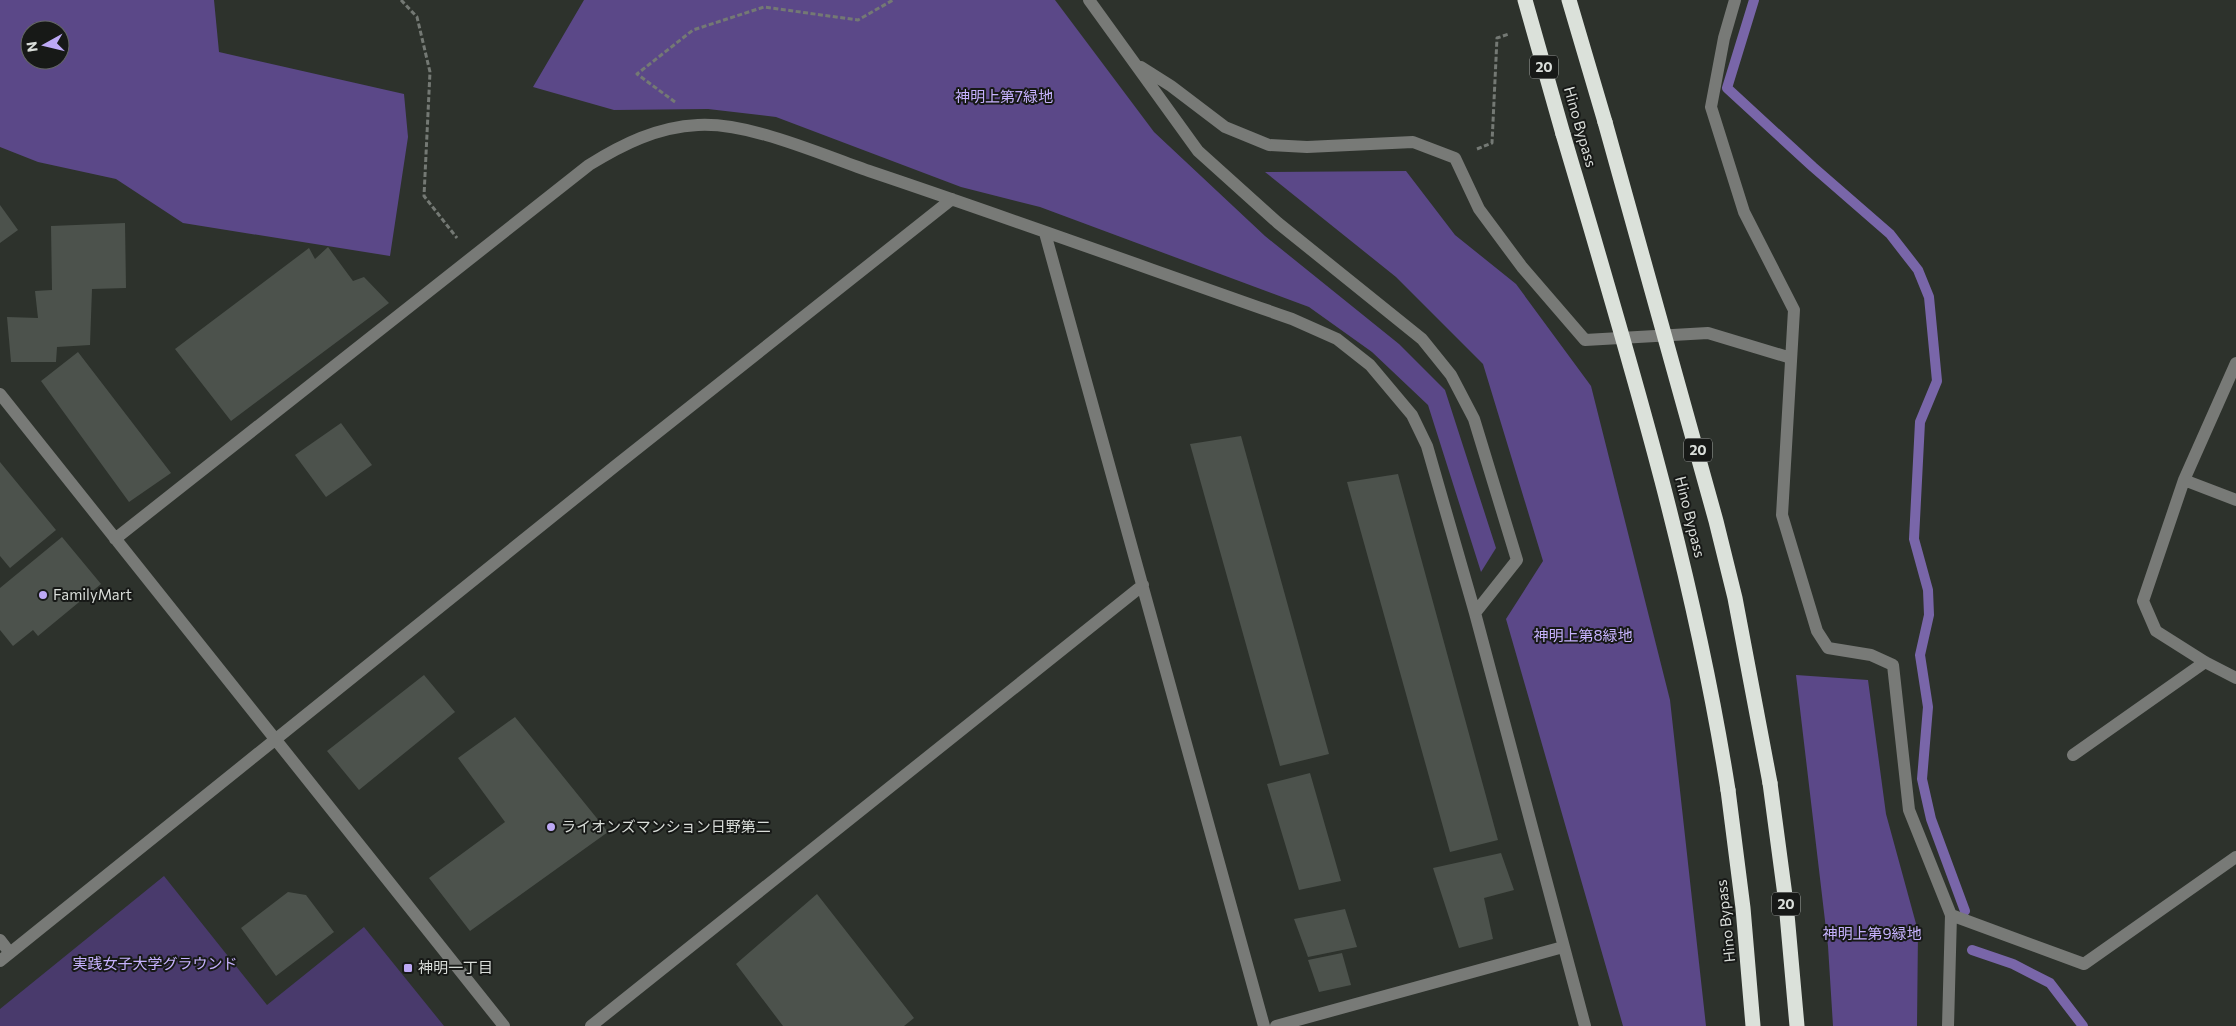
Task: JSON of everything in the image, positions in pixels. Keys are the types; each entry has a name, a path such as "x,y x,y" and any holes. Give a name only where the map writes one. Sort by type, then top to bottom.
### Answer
{"highway":[{"name":"Hino Bypass","path":"1525,0 1654,448 1702,648 1728,790 1743,908 1753,1026"},
{"name":"Hino Bypass","path":"1569,0 1716,521 1737,608 1770,783 1786,902 1797,1026"}],"street":[{"path":"1088,0 1198,151 1278,223 1422,338 1451,375 1474,418 1517,560 1475,613"},
{"path":"1735,0 1724,38 1710,106 1744,212 1794,310 1782,515 1817,631 1828,648 1870,655 1892,665 1909,810 1951,915 1948,1026"},
{"path":"1134,63 1171,86 1225,127 1269,145 1307,147 1413,142 1456,158 1479,209 1522,267 1584,340 1708,333 1791,358"},
{"path":"115,539 589,165 625,143 666,130 698,125 730,127 767,136 952,199 1315,328 1337,339 1370,365 1412,415 1427,446 1475,613 1585,1026"},
{"path":"0,940 5,957 276,738 952,199"},
{"path":"1045,233 1264,1026"},
{"path":"2236,363 2184,480 2143,601 2156,631 2205,662 2236,678"},
{"path":"0,394 504,1026"},
{"path":"2184,480 2236,500"},
{"path":"591,1026 1143,586"},
{"path":"2073,755 2205,662"},
{"path":"1951,915 2084,964 2236,857"},
{"path":"1276,1026 1563,947"}],"path":[{"path":"402,0 417,17 430,72 424,196 472,258"},
{"path":"698,125 683,108 637,74 693,30 764,7 858,20 893,0"},
{"path":"1456,158 1492,142 1497,38 1533,28"}],"green space":[{"path":"0,0 214,0 219,52 404,94 408,137 390,256 183,223 116,179 38,162 0,147"},
{"name":"神明上第7緑地","path":"584,0 1055,0 1154,132 1265,236 1399,344 1445,390 1496,548 1481,572 1428,405 1372,352 1309,307 1040,207 961,187 776,117 708,109 614,110 533,87"},
{"name":"神明上第8緑地","path":"1406,171 1455,235 1516,284 1591,386 1670,700 1706,1026 1623,1026 1506,619 1543,561 1483,364 1396,277 1265,172"},
{"name":"神明上第9緑地","path":"1796,675 1868,680 1886,814 1918,931 1917,1026 1833,1026 1828,946"},
{"name":"実践女子大学グラウンド","path":"164,876 267,1005 364,927 444,1026 0,1026 0,1009"}],"building":[{"path":"0,205 18,230 0,243"},
{"path":"125,223 126,288 92,289 90,345 57,347 56,362 11,362 7,317 38,318 35,291 52,290 51,226"},
{"path":"328,247 353,281 364,277 389,303 231,421 175,349 309,248 315,259"},
{"path":"78,352 171,473 129,502 41,381"},
{"path":"341,423 372,465 326,497 295,455"},
{"path":"1241,436 1329,754 1280,766 1190,444"},
{"path":"0,462 56,530 10,568 0,556"},
{"path":"1398,474 1498,840 1450,852 1347,482"},
{"path":"62,537 101,584 38,636 33,630 13,646 0,630 0,588"},
{"path":"424,675 455,712 359,790 327,751"},
{"name":"ライオンズマンション日野第二","path":"515,717 608,832 470,931 429,878 505,822 458,758"},
{"path":"1310,773 1341,881 1299,890 1267,784"},
{"path":"1501,853 1514,890 1484,898 1493,939 1459,948 1433,868"},
{"path":"288,892 306,895 334,932 276,976 241,928"},
{"path":"817,894 914,1018 904,1026 783,1026 736,964"},
{"path":"1345,909 1357,947 1308,957 1294,919"},
{"path":"1342,953 1351,985 1319,992 1308,960"}],"waterway":[{"path":"1754,0 1727,88 1890,234 1918,270 1929,297 1937,381 1920,422 1914,539 1928,590 1929,615 1920,655 1928,707 1922,779 1931,819 1965,911"},
{"path":"1972,950 2013,964 2050,983 2083,1026"}],"place":[{"name":"FamilyMart","path":"43,595"},
{"name":"ライオンズマンション日野第二","path":"551,827"},
{"name":"神明一丁目","path":"408,968"}]}
